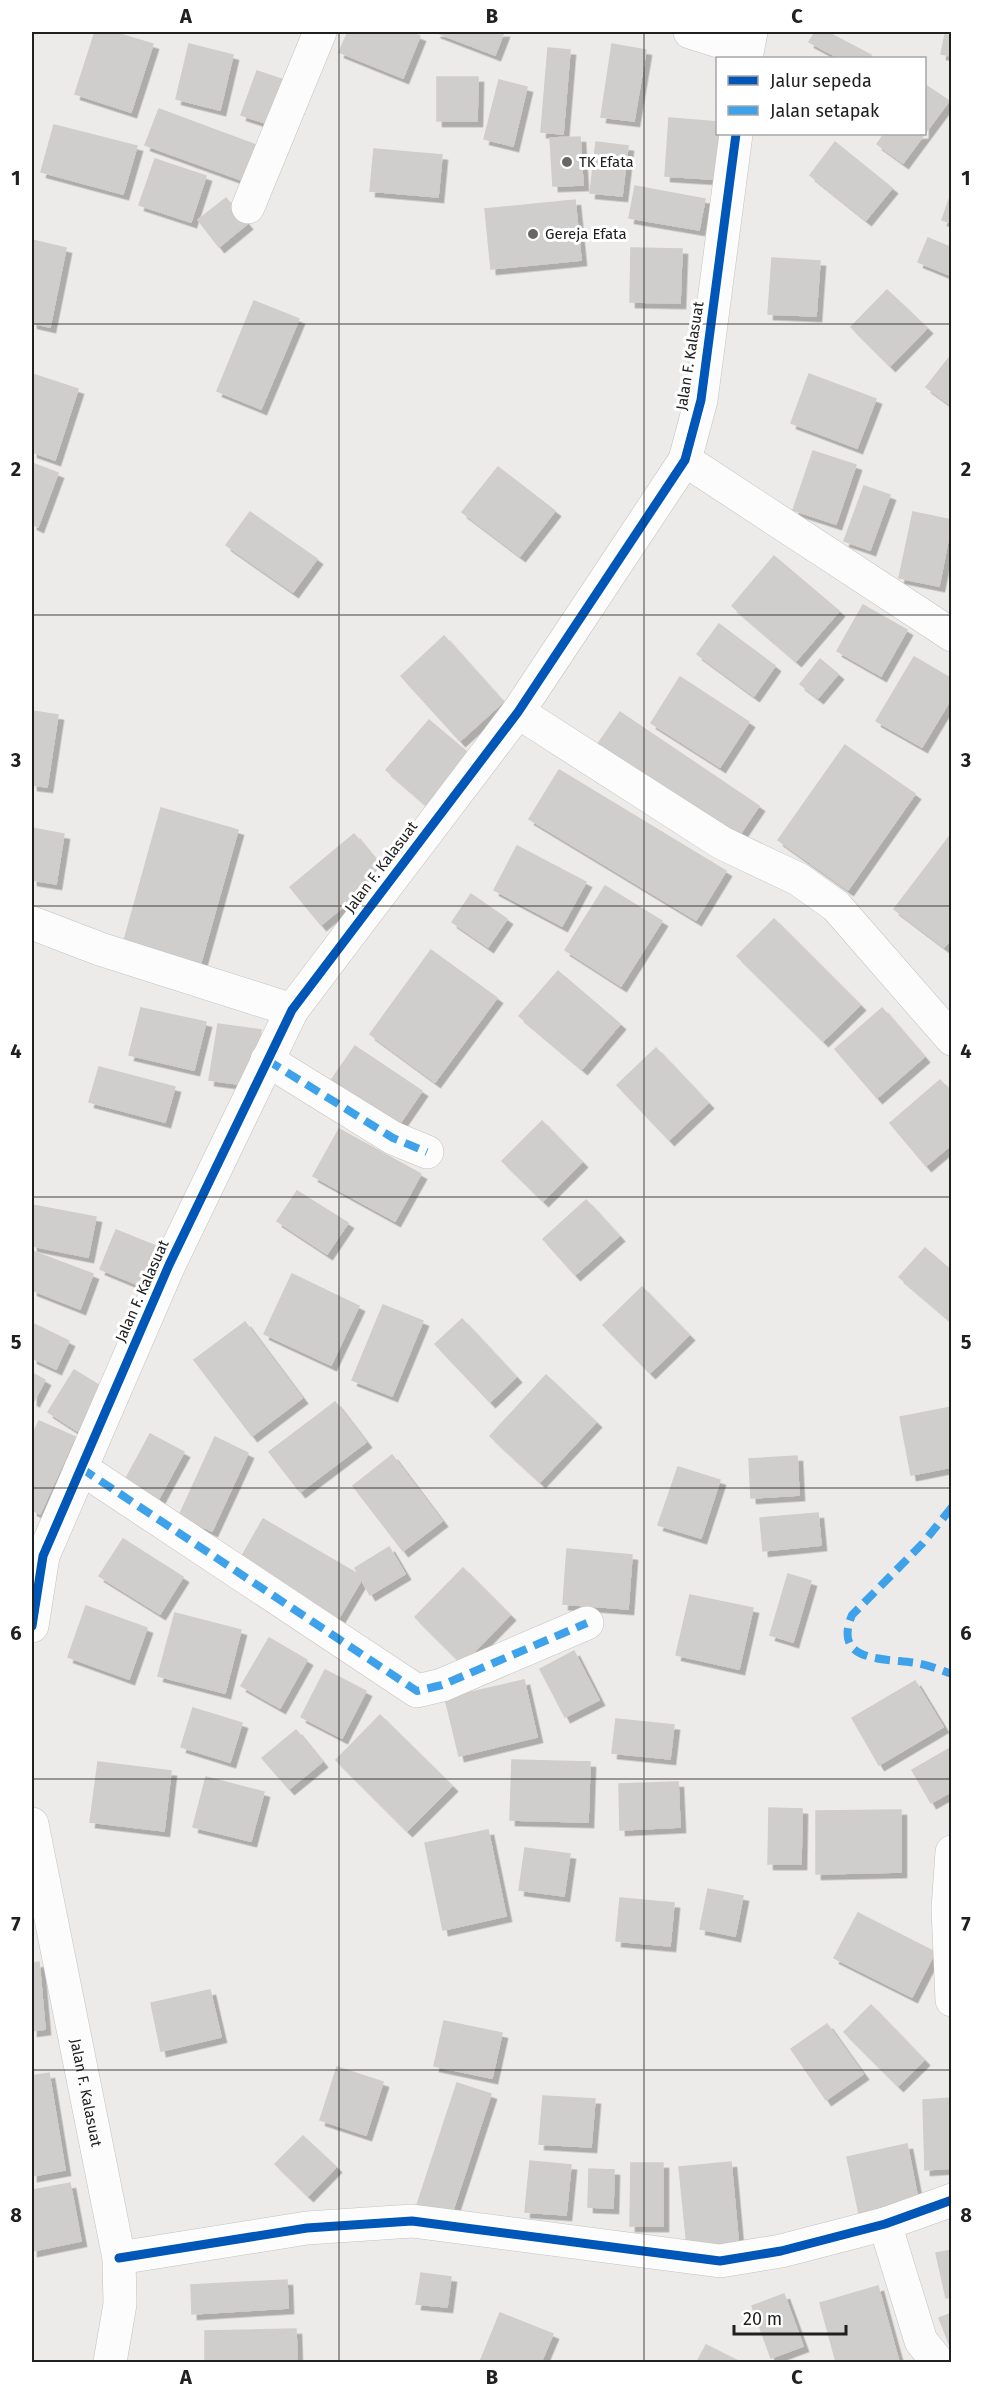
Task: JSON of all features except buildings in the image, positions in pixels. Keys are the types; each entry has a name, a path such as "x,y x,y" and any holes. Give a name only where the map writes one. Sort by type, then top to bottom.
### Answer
{"street":[{"path":"248,207 320,32"},
{"path":"690,32 748,47"},
{"name":"Jalan F. Kalasuat","path":"32,1626 37,1552 81,1468 169,1265 292,1010 518,712 685,460 701,400 736,135"},
{"path":"685,460 951,635"},
{"path":"518,712 722,843 798,879 836,906 951,1039"},
{"path":"32,923 100,950 292,1010"},
{"path":"267,1060 393,1138 427,1152"},
{"path":"81,1468 417,1690 442,1685 587,1623"},
{"name":"Jalan F. Kalasuat","path":"32,1824 119,2258 120,2304 117,2336 110,2362"},
{"path":"951,1852 948,1909 951,2000"},
{"path":"119,2258 306,2228 412,2221 720,2261 781,2251 885,2224 951,2200"},
{"path":"885,2224 921,2341 938,2362"}],"marked path":[{"path":"267,1060 393,1138 427,1152"},
{"path":"81,1468 417,1691 442,1685 587,1623"},
{"path":"952,1507 923,1543 852,1615 848,1631 849,1642 855,1650 864,1655 921,1664 952,1674"}],"cycle path":[{"path":"32,1626 43,1556 169,1265 292,1010 518,712 685,460 701,400 736,135"},
{"path":"119,2258 307,2228 412,2221 720,2261 781,2251 885,2224 952,2200"}],"place":[{"name":"TK Efata","path":"567,162"},
{"name":"Gereja Efata","path":"533,234"}]}
